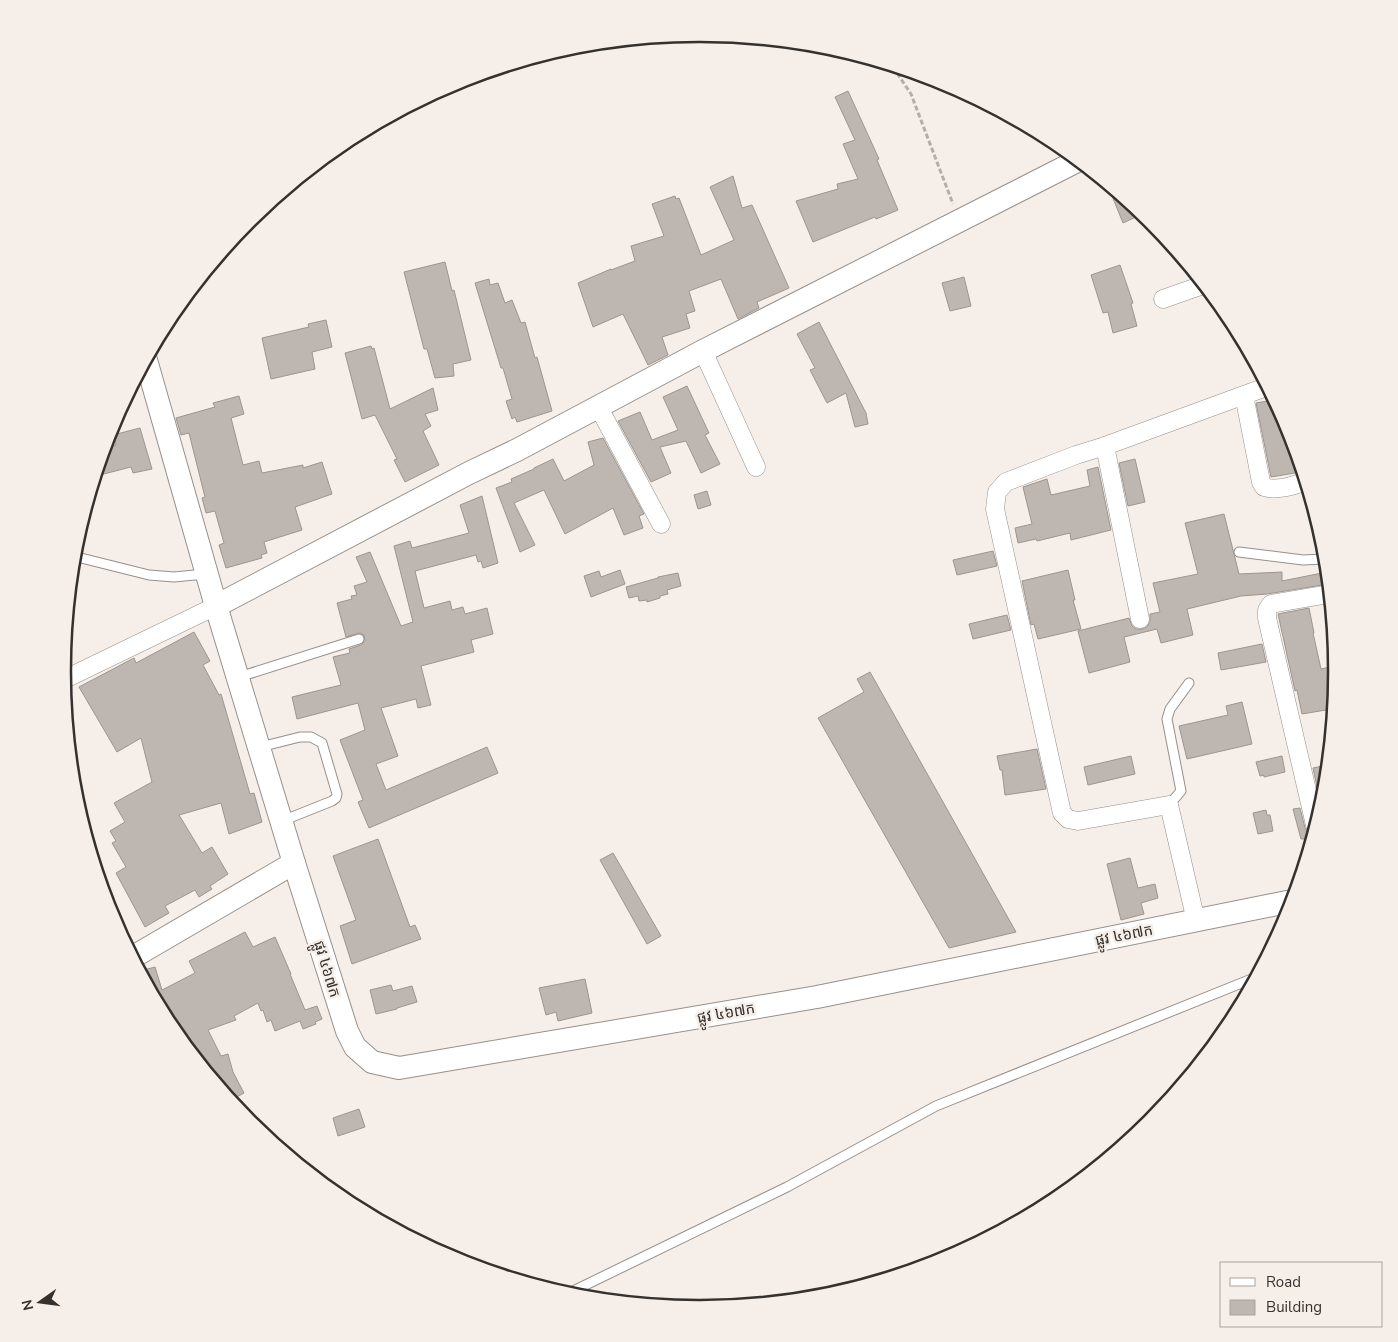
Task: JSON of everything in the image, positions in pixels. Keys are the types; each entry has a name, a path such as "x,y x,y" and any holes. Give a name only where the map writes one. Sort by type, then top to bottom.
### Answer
{"street":[{"path":"71,676 216,606 703,351 1071,164"},
{"path":"1163,299 1197,287"},
{"path":"703,351 756,467"},
{"name":"ផ្លូវ ៤៦៧ក","path":"148,369 216,606 347,1031 355,1047 372,1062 398,1068 817,997 1283,904"},
{"path":"1196,921 1169,805 1078,821 1068,819 1062,813 995,509 997,492 1006,482 1261,389"},
{"path":"1244,395 1261,482 1264,487 1271,489 1299,484"},
{"path":"598,406 661,524"},
{"path":"1105,446 1140,619"},
{"path":"1311,810 1267,618 1267,610 1271,604 1323,595"},
{"path":"138,954 294,863"}],"lane":[{"path":"1239,552 1302,560 1317,559"},
{"path":"81,558 149,575 174,578 207,573"},
{"path":"238,677 359,639"},
{"path":"1169,805 1181,790 1167,719 1170,708 1189,683"},
{"path":"260,747 300,737 310,737 322,743 337,794 336,798 282,821"},
{"path":"581,1288 787,1187 936,1106 1245,982"}],"path":[{"path":"898,75 911,94 959,221"}],"building":[{"path":"848,91 879,159 877,160 898,210 876,219 875,217 813,242 796,201 838,189 837,184 858,179 843,144 855,140 835,97"},
{"path":"733,176 742,208 752,205 789,288 757,302 759,308 738,319 721,279 689,291 695,311 686,314 690,328 662,337 668,355 648,365 623,314 593,327 578,283 635,261 631,246 664,236 652,204 675,196 676,199 679,198 701,255 734,240 710,187"},
{"path":"1113,198 1134,218 1123,223"},
{"path":"445,262 452,291 454,290 471,360 453,364 454,376 435,378 427,349 424,349 404,272"},
{"path":"1120,265 1133,303 1131,304 1137,326 1113,333 1108,312 1103,313 1091,275"},
{"path":"964,277 971,306 950,311 942,283"},
{"path":"489,279 490,285 498,283 505,303 512,300 521,323 525,322 552,411 517,422 515,417 512,419 506,401 512,399 475,283"},
{"path":"326,320 332,347 312,352 315,369 271,379 262,338 309,327 308,324"},
{"path":"819,322 866,413 868,424 855,427 846,393 827,403 810,370 815,368 797,334"},
{"path":"371,346 372,349 374,348 390,409 433,388 438,410 425,414 431,426 423,431 439,465 405,482 394,460 397,459 375,415 362,419 345,353"},
{"path":"687,386 709,433 705,435 720,464 701,473 686,441 660,447 671,473 651,482 618,421 640,412 652,440 678,430 663,397"},
{"path":"239,396 244,414 231,418 243,465 259,461 262,473 303,465 303,468 322,462 332,494 295,507 302,530 264,542 267,553 261,555 262,558 226,568 219,545 224,543 215,511 206,513 202,498 205,497 189,433 181,435 176,418 215,407 213,403"},
{"path":"1267,401 1280,430 1295,473 1271,477 1256,403"},
{"path":"140,428 152,469 133,473 131,467 102,474 112,446 116,445 114,440 117,434"},
{"path":"603,438 644,514 639,516 643,528 624,535 613,508 565,534 544,490 514,503 535,545 520,552 496,488 512,482 511,479 553,459 564,481 594,465 588,442"},
{"path":"1135,459 1145,502 1128,506 1119,463"},
{"path":"1098,467 1111,530 1071,540 1070,533 1037,541 1036,539 1018,543 1015,528 1032,524 1023,487 1047,479 1051,495 1090,486 1087,470"},
{"path":"707,491 711,505 698,509 694,495"},
{"path":"482,496 498,563 483,568 481,561 478,562 476,555 415,571 424,608 450,601 452,610 463,607 465,614 487,608 493,634 471,640 474,652 421,666 431,705 418,708 416,699 381,708 398,756 376,764 386,790 487,747 498,773 369,828 358,802 363,800 340,740 365,730 358,703 297,719 292,697 341,685 333,657 350,653 349,649 361,645 365,641 364,635 360,633 346,637 337,603 352,599 351,596 357,595 354,586 367,582 356,557 370,552 401,626 413,622 394,546 410,541 412,548 469,533 460,505"},
{"path":"1224,514 1239,574 1282,572 1282,581 1319,574 1321,585 1267,594 1241,596 1187,609 1193,635 1161,643 1157,629 1124,637 1130,662 1089,673 1078,631 1129,618 1132,626 1136,629 1147,627 1150,622 1150,614 1160,612 1153,583 1198,574 1185,523"},
{"path":"993,551 997,566 957,575 953,560"},
{"path":"620,570 625,584 591,597 584,576 599,571 601,577"},
{"path":"1068,570 1075,600 1073,600 1081,629 1038,639 1034,624 1031,625 1022,581"},
{"path":"678,573 681,586 667,590 668,594 647,602 647,600 639,601 638,596 629,598 626,587"},
{"path":"1309,608 1321,669 1328,667 1326,710 1302,714 1278,614"},
{"path":"1007,615 1011,630 973,639 969,624"},
{"path":"194,632 210,661 203,665 219,695 221,694 250,794 254,793 262,822 229,834 221,803 179,815 202,853 212,847 228,874 210,886 212,889 199,897 195,890 165,906 169,913 145,927 116,873 126,867 112,843 116,841 110,831 125,822 114,803 152,782 141,738 117,752 79,687 134,658 136,663"},
{"path":"1262,644 1266,662 1221,670 1218,653"},
{"path":"870,672 1016,932 949,948 818,718 864,692 857,679"},
{"path":"1242,702 1252,744 1187,759 1179,726 1228,715 1226,706"},
{"path":"1037,749 1046,789 1005,795 1002,770 1000,770 997,756"},
{"path":"1131,756 1135,774 1088,785 1084,767"},
{"path":"1282,756 1285,772 1264,777 1264,775 1260,776 1256,762"},
{"path":"1320,767 1317,785 1313,768"},
{"path":"1300,808 1307,831 1304,839 1301,839 1293,809"},
{"path":"1266,810 1267,815 1270,815 1273,831 1258,834 1253,813"},
{"path":"378,839 410,927 415,925 421,939 352,964 340,926 356,920 333,856"},
{"path":"613,853 661,936 647,944 600,860"},
{"path":"1130,858 1138,888 1155,884 1158,898 1141,903 1144,914 1121,920 1107,864"},
{"path":"245,932 253,947 275,937 305,1010 317,1006 322,1019 315,1022 316,1024 303,1029 300,1021 275,1031 271,1020 267,1022 263,1010 261,1011 258,1003 234,1016 236,1020 208,1030 221,1056 228,1054 233,1072 244,1093 237,1097 200,1054 176,1020 146,969 155,967 162,990 195,973 189,961"},
{"path":"585,979 592,1013 558,1021 556,1012 546,1015 539,988"},
{"path":"391,985 393,991 412,986 417,1002 376,1014 370,990"},
{"path":"359,1109 365,1127 338,1136 333,1118"}]}
